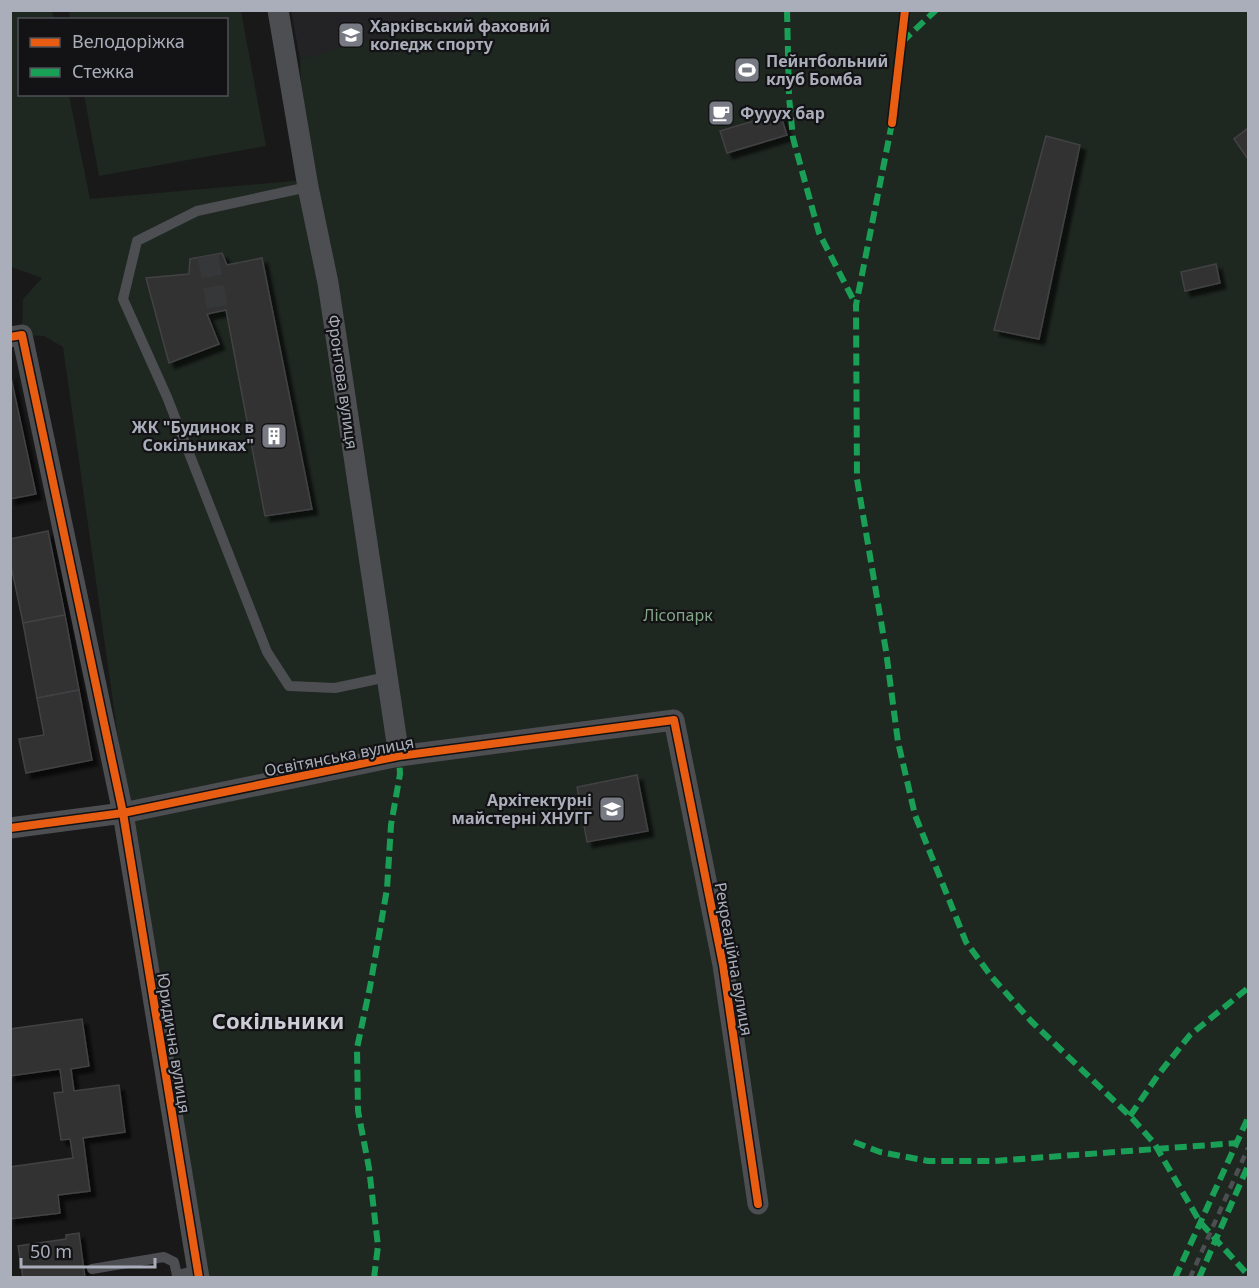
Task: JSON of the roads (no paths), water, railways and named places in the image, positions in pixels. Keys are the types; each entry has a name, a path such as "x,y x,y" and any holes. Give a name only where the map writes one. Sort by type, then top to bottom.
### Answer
{"street":[{"name":"Фронтова вулиця","path":"278,10 308,187 328,283 399,756"},
{"name":"Юридична вулиця","path":"10,337 22,334 123,813 198,1274"},
{"name":"Освітянська вулиця","path":"10,828 123,813 399,756 674,720"},
{"name":"Рекреаційна вулиця","path":"674,720 723,965 758,1204"}],"lane":[{"path":"308,187 197,211 137,241 123,299 167,397 267,652 289,686 335,688 387,678"},
{"path":"92,1269 164,1257 174,1262 177,1276 198,1274"}],"tunnel":[{"path":"208,256 218,312"}],"railway":[{"path":"1190,1278 1248,1148"}],"place":[{"name":"Харківський фаховий коледж спорту","path":"351,35"},
{"name":"Пейнтбольний клуб Бомба","path":"747,70"},
{"name":"Фууух бар","path":"721,113"},
{"name":"ЖК \"Будинок в Сокільниках\"","path":"274,436"},
{"name":"Архітектурні майстерні ХНУГГ","path":"612,809"}],"district":[{"name":"Сокільники","path":"278,1021"}],"park label":[{"name":"Лісопарк","path":"678,615"}]}
